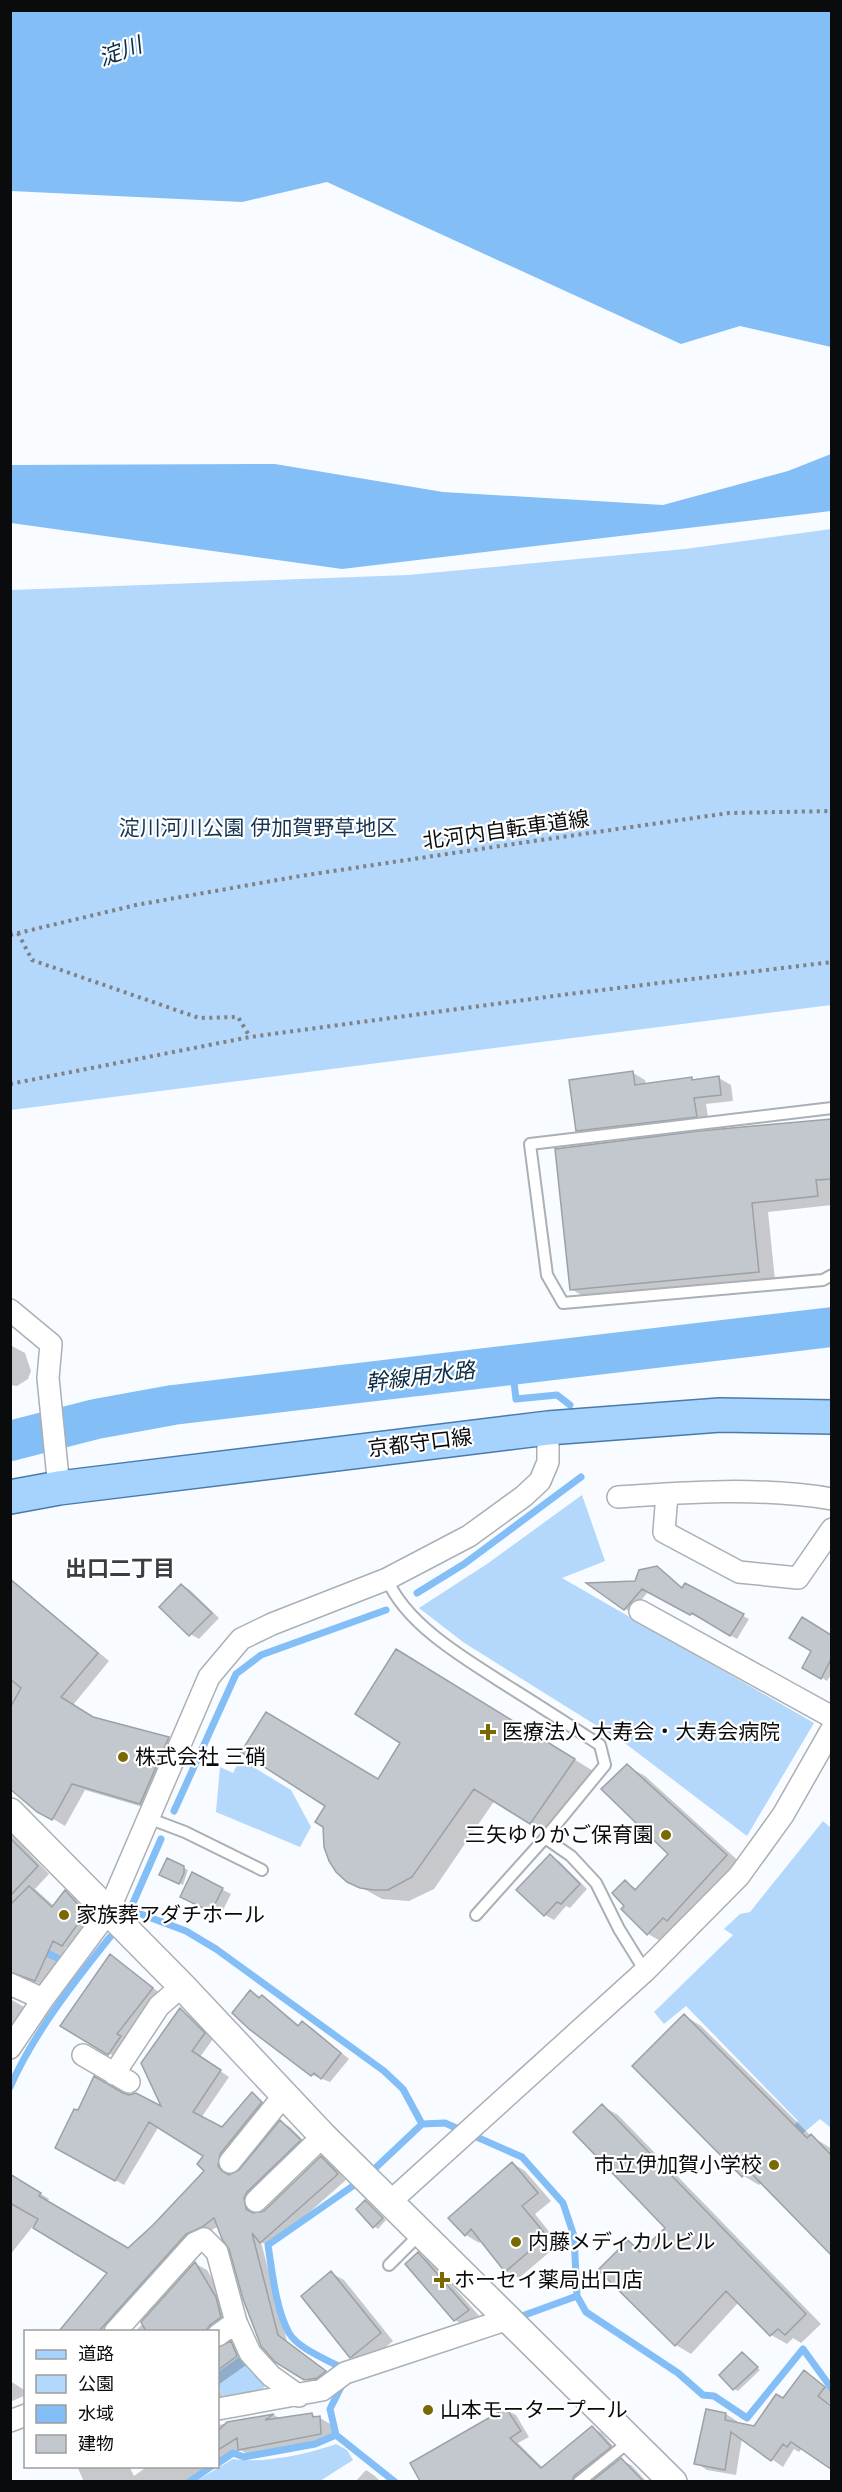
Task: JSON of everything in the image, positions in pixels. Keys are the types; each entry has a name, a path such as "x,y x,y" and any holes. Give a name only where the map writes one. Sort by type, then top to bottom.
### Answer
{"main road":[{"name":"京都守口線","path":"10,1497 58,1480 548,1428 720,1415 831,1417"}],"street":[{"path":"10,1310 51,1344 48,1378 58,1480"},
{"path":"10,2048 43,1999 108,1912 209,1677 242,1639 272,1624 387,1579 469,1536 524,1496 540,1481 548,1462 548,1428"},
{"path":"618,1497 667,1494 799,1493 831,1499"},
{"path":"667,1494 664,1532 739,1572 798,1578 831,1529"},
{"path":"640,1611 831,1717"},
{"path":"391,2201 645,1971 739,1876 783,1815 831,1729"},
{"path":"10,1812 182,1986 322,2136 391,2201 630,2441 673,2481"},
{"path":"10,1984 43,1999"},
{"path":"83,2055 122,2078 159,2006 182,1986"},
{"path":"230,2162 285,2094"},
{"path":"256,2201 322,2136"},
{"path":"116,2330 195,2243 204,2239 217,2252 236,2322 250,2353 271,2376 299,2396"},
{"path":"219,2409 322,2390 345,2373 508,2319"},
{"path":"219,2334 236,2322"}],"lane":[{"path":"831,1108 530,1144 547,1275 563,1303 823,1280 831,1275"},
{"path":"387,1579 393,1593 414,1617 462,1656 600,1745 605,1765 476,1915"},
{"path":"148,1818 185,1832 262,1870"},
{"path":"544,1838 572,1856 596,1883 619,1929 645,1971"},
{"path":"389,2265 421,2232"},
{"path":"579,2481 630,2441"}],"path":[{"name":"北河内自転車道線","path":"10,935 136,905 300,876 516,843 729,813 831,811"},
{"path":"18,933 32,960 200,1018 238,1017 250,1037"},
{"path":"10,1084 250,1037 569,994 831,962"}],"green space":[{"name":"淀川河川公園 伊加賀野草地区","path":"831,529 831,1005 11,1110 11,590 408,575 685,549"},
{"path":"582,1495 605,1561 562,1578 814,1723 747,1836 626,1744 463,1642 419,1608 487,1564"},
{"path":"240,1759 291,1790 311,1827 300,1847 216,1812 220,1767 233,1773"},
{"path":"823,1821 832,1829 831,2128 820,2119 787,2147 776,2143 798,2121 686,2006 664,2024 654,2012 733,1935 724,1929 740,1914 750,1912"},
{"path":"239,2357 270,2381 257,2395 223,2396 219,2389 219,2371"},
{"path":"336,2444 347,2450 353,2460 320,2481 196,2481 233,2459 258,2460 312,2451"}],"water":[{"name":"淀川","path":"11,10 831,11 831,347 740,326 681,344 327,182 242,202 11,191"},
{"path":"831,454 831,511 342,569 11,523 11,465 275,464 443,492 663,505 788,471"}],"building":[{"path":"633,1071 635,1085 692,1077 692,1080 719,1076 721,1095 694,1098 697,1117 576,1131 569,1080"},
{"path":"831,1119 831,1179 816,1180 818,1196 752,1203 759,1272 570,1290 555,1149 699,1131"},
{"path":"657,1566 682,1588 685,1583 744,1614 730,1636 692,1613 690,1615 642,1589 624,1610 586,1583 635,1581 639,1570"},
{"path":"10,1579 98,1653 61,1697 93,1717 169,1737 140,1804 72,1784 52,1820 37,1812 10,1789 10,1708 21,1688 10,1679"},
{"path":"181,1584 212,1613 189,1636 159,1607"},
{"path":"802,1617 831,1635 831,1659 821,1679 802,1668 811,1651 789,1638"},
{"path":"396,1649 575,1759 530,1824 474,1789 412,1877 388,1890 374,1890 360,1888 347,1882 336,1872 329,1861 324,1847 323,1827 315,1822 325,1806 241,1752 266,1712 378,1779 400,1743 355,1714"},
{"path":"627,1764 727,1855 667,1921 663,1918 647,1935 621,1909 624,1906 612,1893 625,1880 635,1890 668,1854 601,1789"},
{"path":"10,1838 38,1866 10,1896"},
{"path":"550,1854 580,1884 561,1904 557,1902 544,1916 516,1890"},
{"path":"167,1858 184,1866 184,1873 179,1884 159,1875"},
{"path":"192,1872 223,1888 211,1912 180,1897"},
{"path":"29,1886 52,1907 65,1890 80,1907 79,1913 82,1918 62,1946 53,1941 35,1981 10,1972 10,1905"},
{"path":"110,1954 153,1988 117,2034 121,2036 108,2055 60,2026"},
{"path":"250,1990 259,1998 262,1995 298,2026 302,2021 341,2053 321,2079 314,2073 311,2076 249,2029 232,2013"},
{"path":"180,2008 205,2033 192,2051 221,2070 193,2112 222,2127 252,2092 262,2102 220,2154 218,2166 222,2171 229,2175 239,2170 280,2120 301,2140 247,2192 244,2198 246,2209 253,2213 264,2211 321,2156 338,2174 260,2243 252,2233 278,2335 326,2371 317,2378 304,2380 275,2362 261,2346 243,2299 229,2249 222,2239 214,2218 202,2227 186,2234 100,2330 60,2330 107,2273 33,2228 38,2219 10,2203 10,2174 41,2193 39,2196 128,2248 204,2171 197,2164 203,2156 149,2122 115,2181 55,2148 74,2109 78,2110 94,2076 123,2093 129,2095 136,2093 161,2106 141,2063"},
{"path":"684,2014 807,2138 811,2134 831,2155 831,2255 748,2170 742,2177 632,2066"},
{"path":"602,2104 806,2314 785,2335 778,2329 770,2336 726,2291 675,2346 598,2270 628,2240 640,2252 665,2228 573,2132"},
{"path":"512,2162 538,2193 522,2206 547,2236 505,2272 471,2229 465,2236 448,2218"},
{"path":"365,2200 383,2218 373,2228 356,2209"},
{"path":"418,2252 469,2310 454,2321 405,2264"},
{"path":"195,2262 216,2297 221,2317 207,2330 145,2330 141,2322"},
{"path":"331,2271 381,2333 350,2358 301,2296"},
{"path":"231,2341 237,2356 219,2369 219,2347"},
{"path":"742,2352 758,2367 733,2390 719,2375"},
{"path":"804,2370 825,2387 818,2396 831,2406 831,2469 791,2442 787,2447 783,2444 771,2461 731,2432 725,2470 694,2464 706,2409 726,2413 725,2420 754,2426 776,2394 783,2398"},
{"path":"506,2408 521,2431 510,2438 541,2468 592,2426 611,2447 574,2476 572,2481 420,2481 410,2463"},
{"path":"312,2413 313,2417 320,2416 321,2434 238,2450 237,2438 219,2449 219,2430 227,2422 274,2414 265,2420"},
{"path":"621,2458 643,2481 592,2481"}],"waterway":[{"name":"幹線用水路","path":"10,1441 96,1419 173,1405 832,1327"},
{"path":"512,1365 516,1399 557,1395 570,1405"},
{"path":"417,1593 464,1564 581,1477"},
{"path":"174,1811 236,1674 261,1655 386,1610"},
{"path":"161,1839 130,1910 186,1931 216,1949 384,2071 403,2089 422,2124"},
{"path":"10,2087 42,2028 68,1990 110,1937"},
{"path":"39,1949 67,1963"},
{"path":"369,2174 422,2124 445,2123 522,2157 563,2203 574,2236 577,2296 586,2312 678,2373 703,2395 714,2396 747,2418 803,2349 832,2389"},
{"path":"340,2367 305,2348 289,2333 278,2302 268,2245 360,2181"},
{"path":"522,2316 577,2296"},
{"path":"219,2462 233,2453 244,2457 315,2444 336,2435 330,2409 341,2387"},
{"path":"336,2435 395,2482"},
{"path":"189,2482 209,2468"}],"place":[{"name":"医療法人 大寿会・大寿会病院","path":"488,1732"},
{"name":"株式会社 三硝","path":"123,1757"},
{"name":"三矢ゆりかご保育園","path":"666,1835"},
{"name":"家族葬アダチホール","path":"64,1915"},
{"name":"市立伊加賀小学校","path":"774,2165"},
{"name":"内藤メディカルビル","path":"516,2242"},
{"name":"ホーセイ薬局出口店","path":"442,2280"},
{"name":"山本モータープール","path":"428,2410"}],"district":[{"name":"出口二丁目","path":"120,1568"}]}
